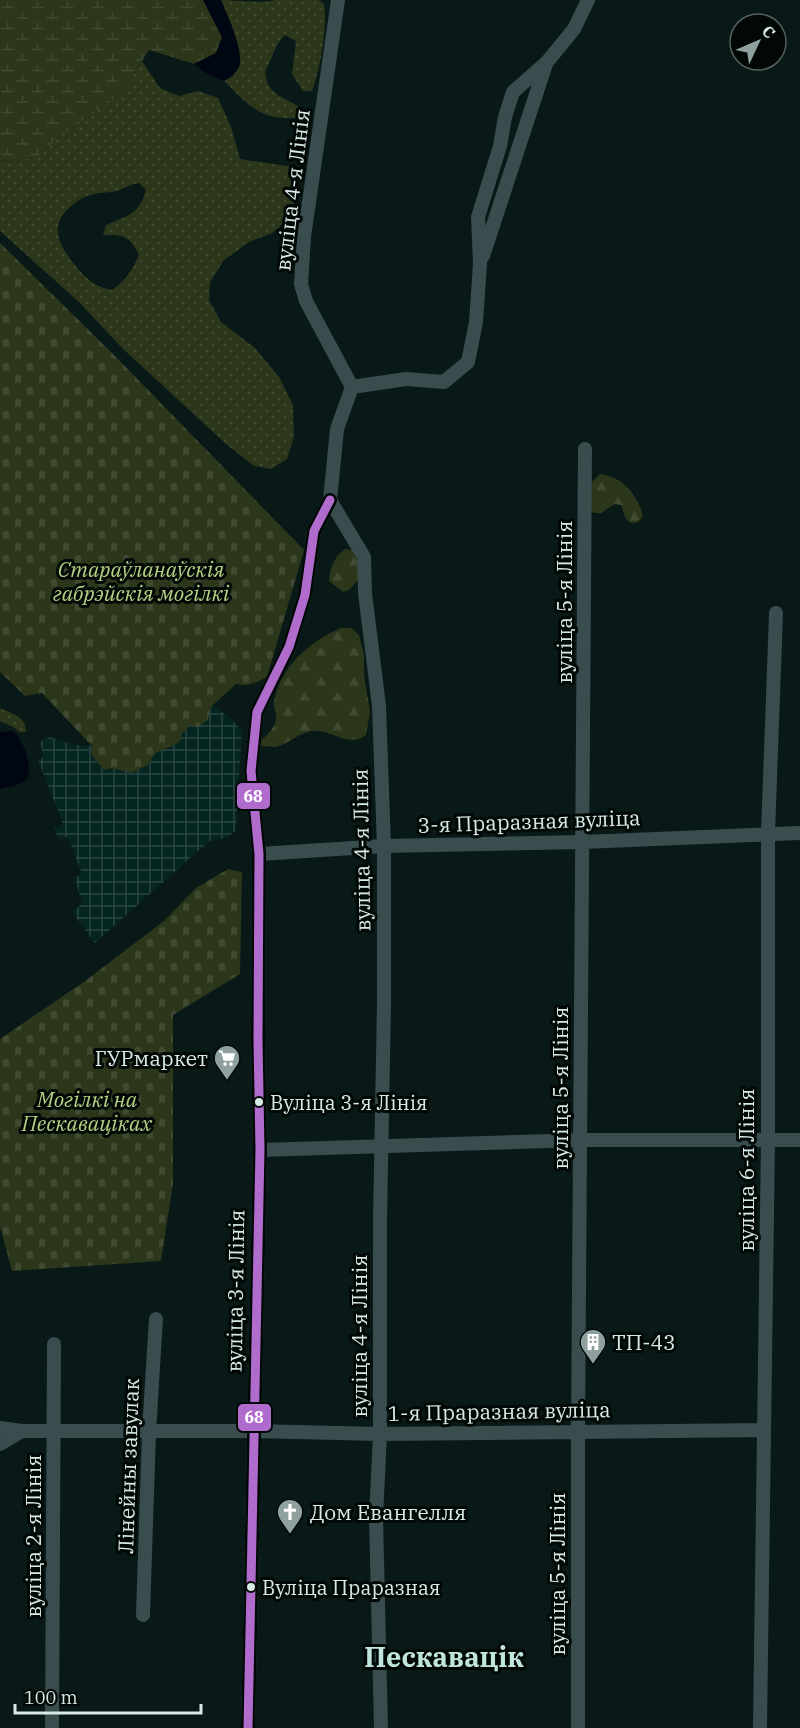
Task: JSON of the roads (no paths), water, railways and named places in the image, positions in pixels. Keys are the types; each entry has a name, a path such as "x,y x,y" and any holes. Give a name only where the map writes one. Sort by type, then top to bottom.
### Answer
{"street":[{"name":"вуліца 4-я Лінія","path":"338,0 304,237 302,284 306,301 352,387"},
{"path":"330,500 337,429 352,387 406,379 444,382 468,362 476,322 480,264 478,217 500,146 505,117 513,92 547,62 574,29 588,0"},
{"path":"480,264 547,62"},
{"name":"вуліца 5-я Лінія","path":"578,1728 585,449"},
{"name":"вуліца 4-я Лінія","path":"330,500 364,557 365,593 379,706 384,846 384,1004 380,1434 375,1517 381,1728"},
{"name":"вуліца 3-я Лінія","path":"248,1728 260,1150 259,854 251,771 258,712 289,647 304,595 314,531 330,500"},
{"name":"вуліца 6-я Лінія","path":"760,1728 768,1139 768,832 776,613"},
{"name":"3-я Праразная вуліца","path":"259,854 384,846 583,842 800,832"},
{"path":"260,1150 580,1140 800,1140"},
{"name":"Лінейны завулак","path":"143,1615 148,1432 156,1319"},
{"name":"вуліца 2-я Лінія","path":"52,1728 54,1344"},
{"name":"1-я Праразная вуліца","path":"0,1428 22,1431 253,1431 380,1434 764,1430"},
{"path":"0,1444 22,1431"}],"place":[{"name":"ГУРмаркет","path":"227,1081"},
{"name":"Вуліца 3-я Лінія","path":"259,1102"},
{"name":"ТП-43","path":"593,1365"},
{"name":"Дом Евангелля","path":"290,1535"},
{"name":"Вуліца Праразная","path":"251,1587"}],"district":[{"name":"Пескавацік","path":"444,1656"}],"park label":[{"name":"Стараўланаўскія габрэйскія могілкі","path":"141,581"},
{"name":"Могілкі на Пескаваціках","path":"87,1111"}]}
